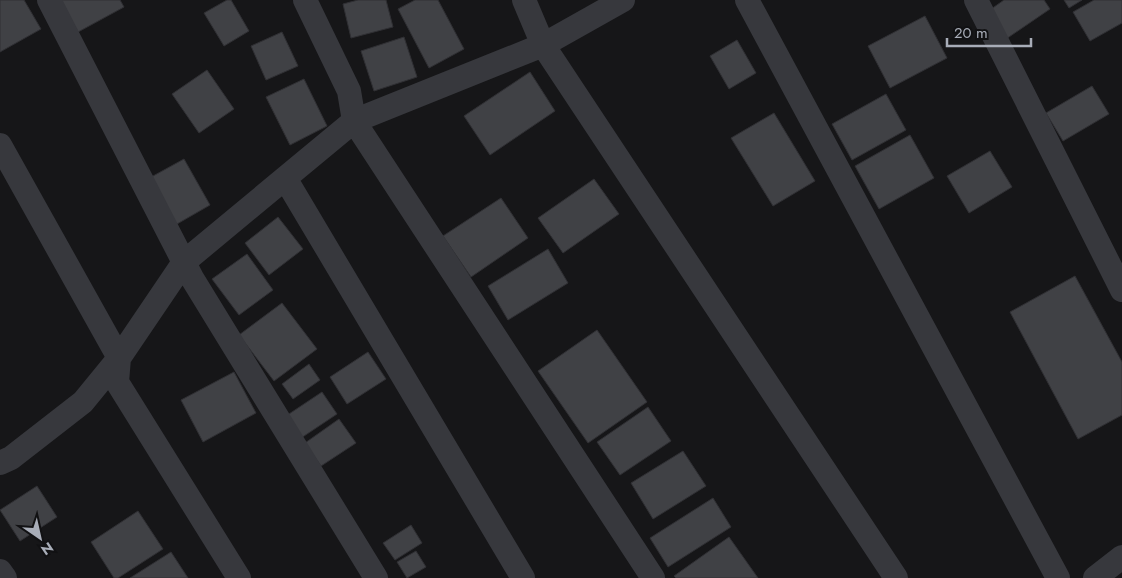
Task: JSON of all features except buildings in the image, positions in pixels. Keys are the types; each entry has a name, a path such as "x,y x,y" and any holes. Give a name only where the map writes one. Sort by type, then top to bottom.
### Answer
{"street":[{"path":"49,0 197,286 376,578"},
{"path":"305,0 349,91 354,121 654,578"},
{"path":"524,0 542,45 896,578"},
{"path":"0,463 10,458 83,402 119,358 184,262 354,121 542,45 623,0"},
{"path":"747,0 1058,578"},
{"path":"976,0 1122,290"},
{"path":"0,145 119,358 118,382 239,578"},
{"path":"285,178 523,578"},
{"path":"1095,578 1122,557"},
{"path":"0,571 5,578"}]}
